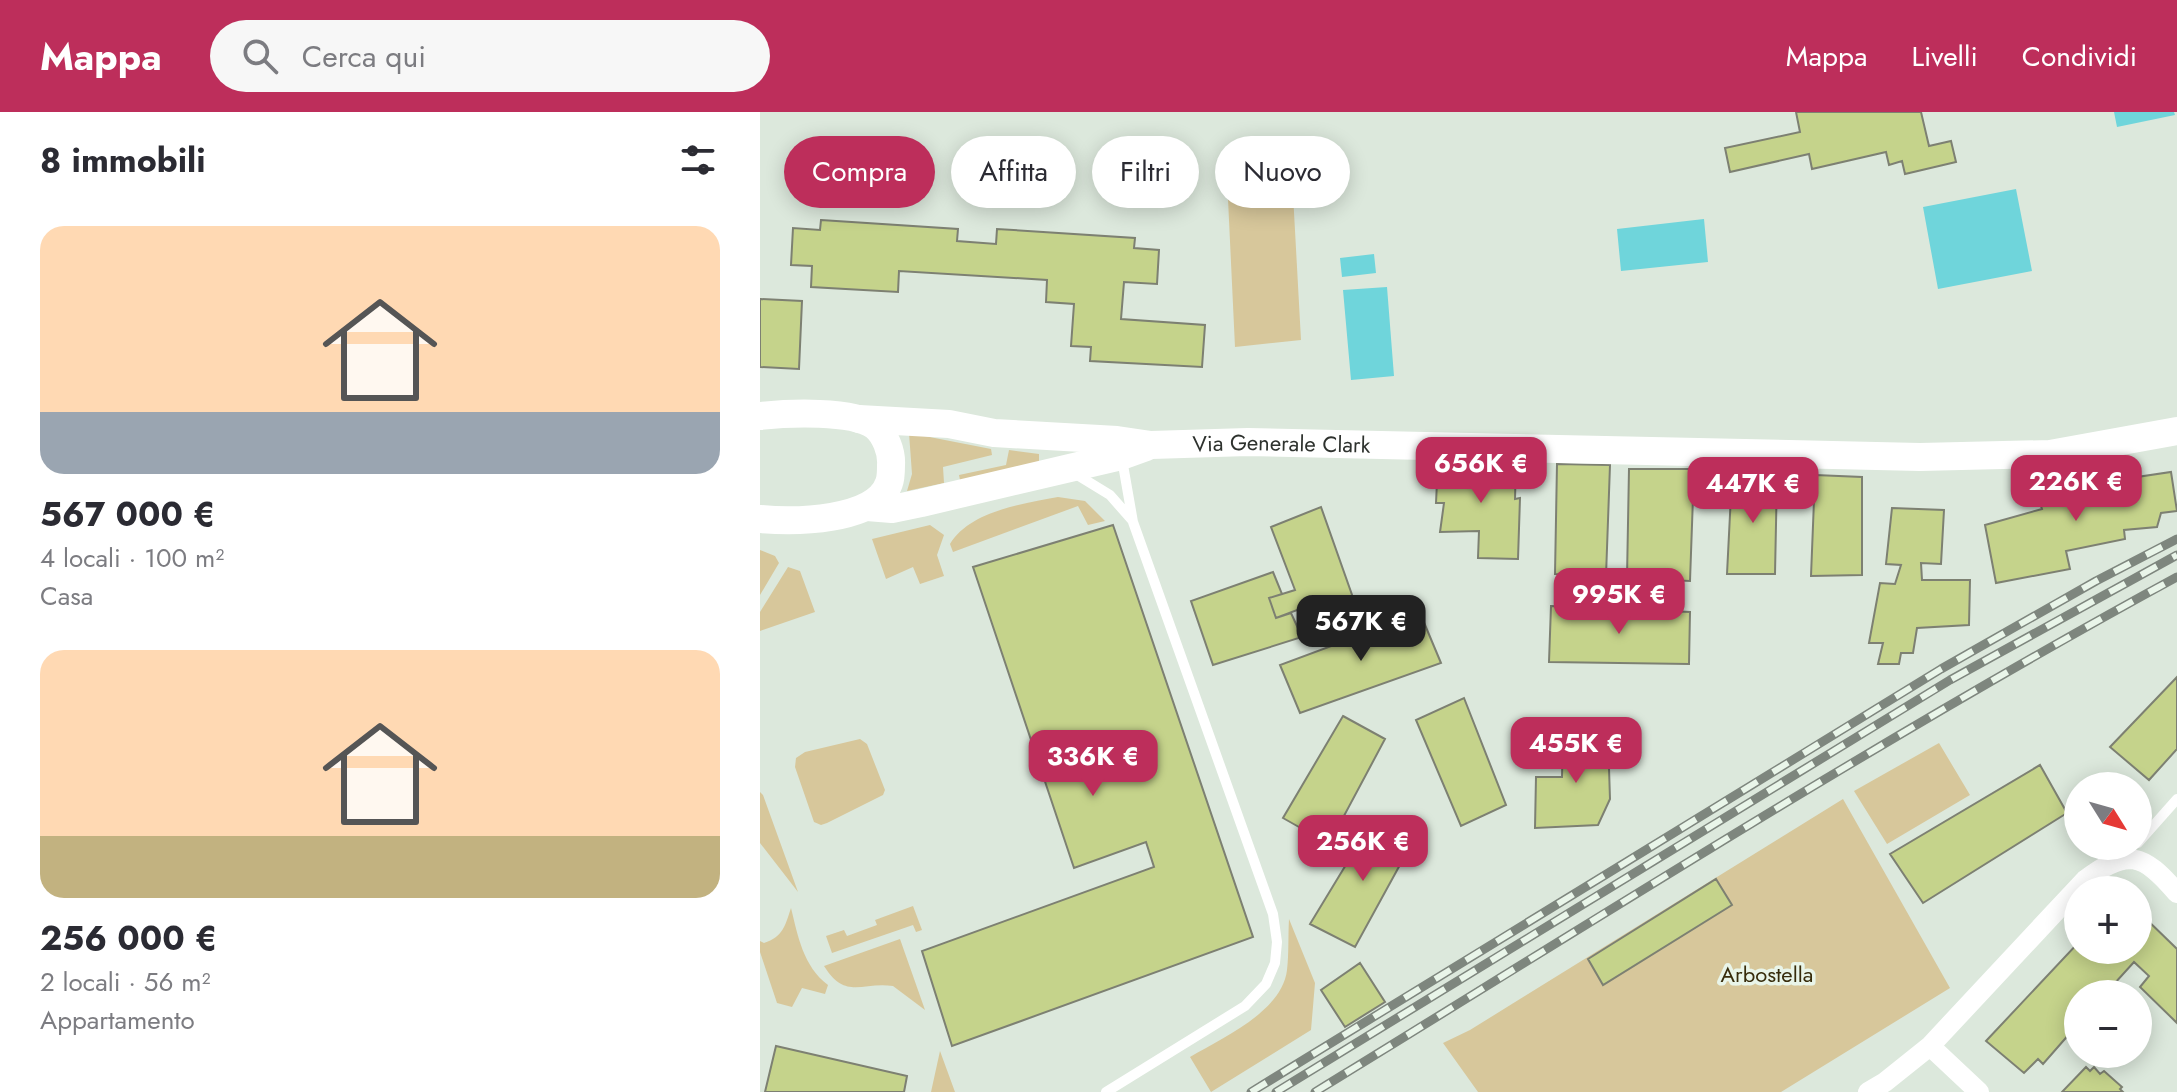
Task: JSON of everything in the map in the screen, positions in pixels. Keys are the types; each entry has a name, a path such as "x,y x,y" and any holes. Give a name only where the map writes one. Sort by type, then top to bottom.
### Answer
{"main road":[{"name":"Via Generale Clark","path":"760,416 816,415 949,424 994,433 1114,448 1248,442 1920,457 2050,454 2177,431"},
{"path":"859,419 877,428 887,442 891,460 889,484 880,497 867,507"},
{"name":"Via Generale Clark","path":"760,519 805,521 867,507 892,509 1057,471 1114,448"}],"street":[{"path":"1868,1092 1930,1046 2085,880 2114,860"},
{"path":"2145,860 2177,893"},
{"path":"1930,1046 1979,1092"}],"lane":[{"path":"1106,1092 1245,1006 1266,984 1275,963 1277,942 1273,914 1133,522 1114,448"},
{"path":"1057,471 1074,473 1091,482 1110,495 1133,522"},
{"path":"2152,827 2177,799"}],"green space":[{"path":"1228,208 1294,208 1301,340 1235,347"},
{"path":"909,433 991,449 992,455 943,467 944,483 907,491 912,474"},
{"path":"1009,450 1039,454 1039,463 960,480 959,475 1006,465"},
{"path":"1058,497 1085,501 1105,521 1088,525 1078,506 953,552 950,544 959,533 983,516"},
{"path":"930,525 944,535 937,555 944,576 920,584 913,567 886,579 872,539"},
{"path":"760,550 775,556 779,563 760,595"},
{"path":"788,567 800,571 815,612 760,631 760,612"},
{"path":"860,739 867,744 885,790 883,795 827,823 821,825 814,822 795,767 796,758 805,752"},
{"path":"1939,743 1970,795 1887,844 1854,791"},
{"path":"760,792 763,795 798,892 760,843"},
{"name":"Arbostella","path":"1843,799 1950,988 1781,1092 1478,1092 1443,1043 1470,1030"},
{"path":"913,906 922,930 916,932 913,925 832,953 826,936 844,930 847,936 877,925 875,920"},
{"path":"791,908 807,960 828,985 825,994 802,988 792,1007 777,1003 760,952 760,941 770,941 779,934"},
{"path":"1289,919 1315,983 1311,1030 1211,1092 1190,1057 1249,1022 1274,999 1283,985 1287,970"},
{"path":"900,939 925,1010 893,986 848,986 832,977 824,966"},
{"path":"940,1051 955,1092 931,1092"}],"water":[{"path":"2114,112 2174,112 2175,115 2117,127"},
{"path":"2016,189 2032,271 1938,289 1923,207"},
{"path":"1704,219 1708,262 1621,271 1617,229"},
{"path":"1374,254 1376,273 1342,277 1340,258"},
{"path":"1387,287 1394,376 1351,380 1343,290"}],"building":[{"path":"1796,112 1921,112 1929,146 1951,141 1956,162 1905,174 1902,161 1889,165 1886,152 1812,169 1809,154 1730,172 1725,148 1800,132"},
{"path":"821,220 958,229 957,241 996,244 997,229 1135,238 1134,248 1159,250 1157,284 1124,282 1121,319 1205,325 1202,367 1090,361 1091,347 1071,346 1074,304 1046,302 1047,280 899,271 898,292 811,287 812,266 791,265 793,228 820,230"},
{"path":"760,299 802,301 799,369 760,367"},
{"path":"1438,461 1516,463 1515,499 1520,498 1518,559 1478,558 1479,531 1440,532 1444,503 1436,503"},
{"path":"1557,464 1610,465 1606,576 1555,574"},
{"path":"1629,469 1694,469 1690,581 1627,578"},
{"path":"2171,472 2177,511 2161,513 2157,527 2124,530 2125,539 2066,551 2070,569 1996,583 1985,525 2042,509 2036,492"},
{"path":"1732,475 1777,475 1775,574 1727,574"},
{"path":"1815,475 1862,477 1862,575 1811,576"},
{"path":"1321,507 1357,609 1311,628 1305,607 1276,618 1269,598 1295,590 1271,527"},
{"path":"1892,508 1944,510 1941,564 1921,563 1922,580 1970,580 1969,625 1917,628 1913,653 1901,653 1899,664 1878,664 1883,643 1869,643 1880,583 1895,584 1901,565 1886,564"},
{"path":"1113,525 1253,937 952,1046 922,951 1154,867 1146,842 1074,868 973,567"},
{"path":"1273,572 1282,594 1269,598 1276,618 1291,613 1302,637 1213,665 1191,601"},
{"path":"1551,606 1690,612 1689,664 1549,662"},
{"path":"1420,613 1441,663 1300,713 1280,665"},
{"path":"2177,677 2177,749 2152,777 2152,772 2140,772 2110,747"},
{"path":"1464,698 1506,805 1461,826 1416,720"},
{"path":"1343,716 1385,739 1329,844 1283,818"},
{"path":"1563,734 1608,737 1610,799 1598,825 1535,828 1536,777 1562,777"},
{"path":"2040,765 2064,808 2064,815 1923,903 1890,854"},
{"path":"1375,817 1413,841 1355,947 1310,924"},
{"path":"1716,879 1732,905 1603,985 1588,959"},
{"path":"2152,925 2177,949 2177,1023 2152,999 2152,980 2146,980 2149,976 2136,964 2152,964"},
{"path":"2064,958 2064,964 2132,964 2118,980 2064,980 2064,1040 2043,1064 2038,1059 2024,1073 1986,1041"},
{"path":"1360,963 1385,1002 1345,1027 1321,990"},
{"path":"776,1046 907,1076 904,1092 765,1092"},
{"path":"2085,1068 2090,1071 2095,1068 2100,1074 2104,1071 2122,1087 2123,1092 2062,1092"}],"railway":[{"path":"1251,1092 1941,669 2177,539"},
{"path":"1276,1092 1950,680 2177,555"},
{"path":"1315,1092 1850,764 2177,577"}]}
